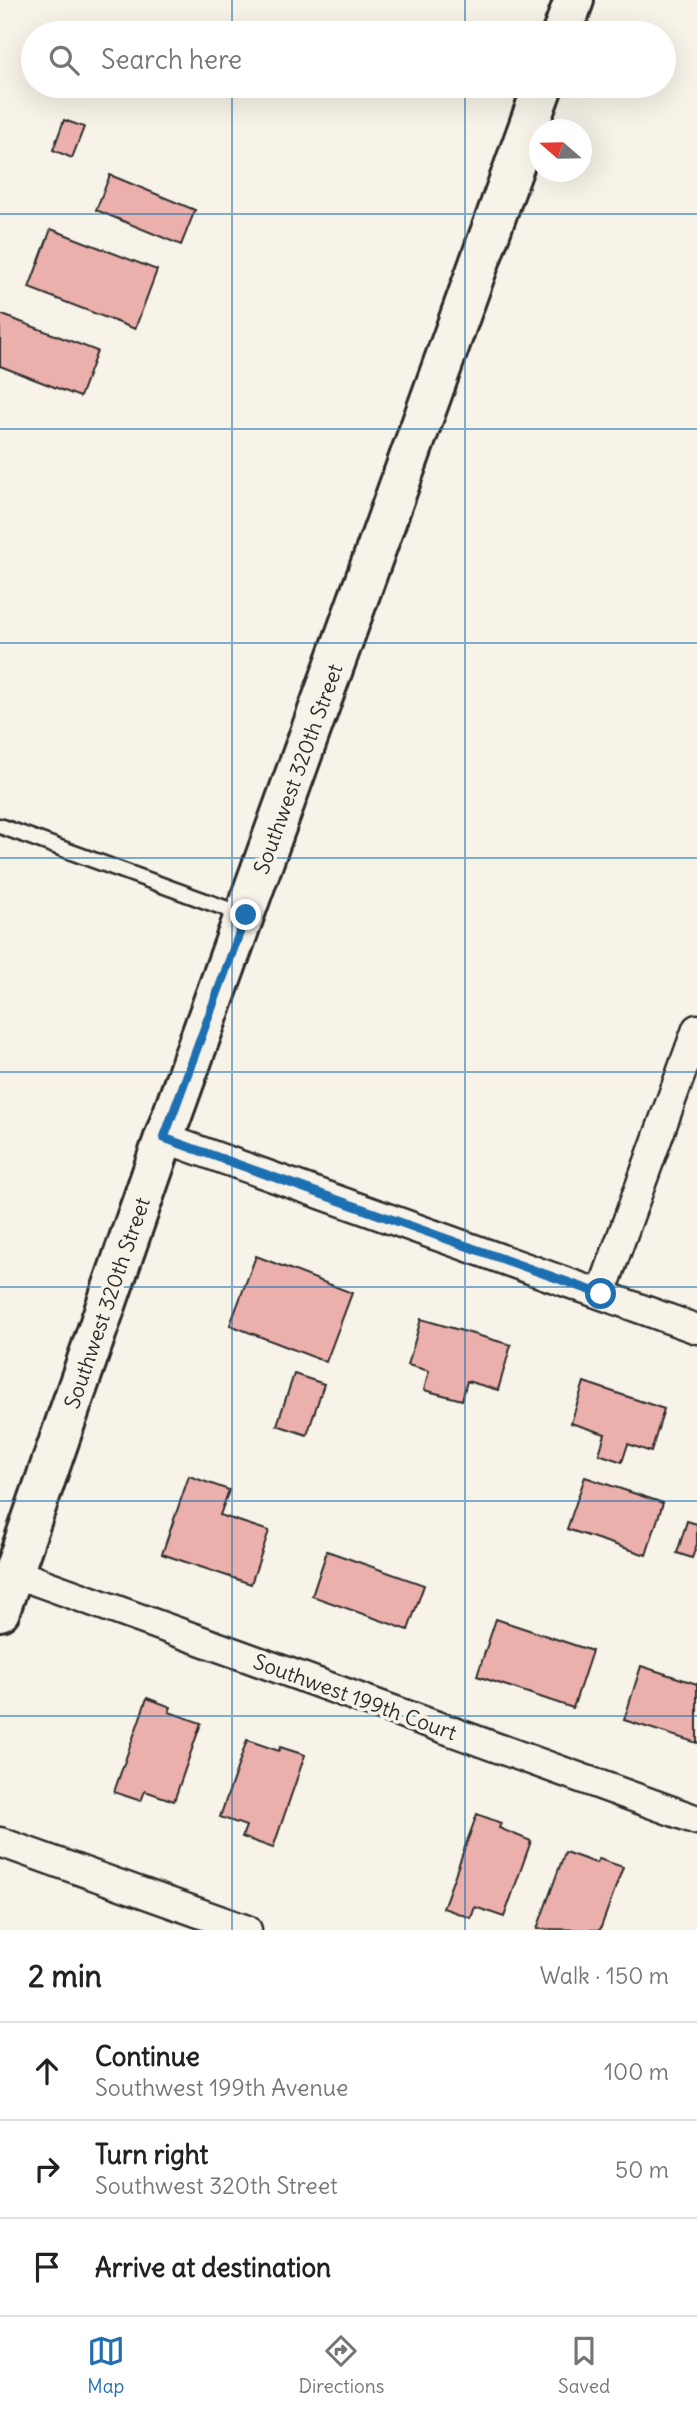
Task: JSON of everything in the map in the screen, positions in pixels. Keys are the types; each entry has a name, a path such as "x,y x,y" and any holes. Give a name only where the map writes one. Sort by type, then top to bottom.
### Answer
{"street":[{"path":"566,21 574,0"},
{"name":"Southwest 320th Street","path":"0,1611 164,1138 539,98"},
{"path":"601,1294 697,1029"},
{"path":"164,1138 697,1329"},
{"name":"Southwest 199th Court","path":"14,1573 697,1820"},
{"path":"0,1842 247,1930"}],"lane":[{"path":"0,826 246,915"}],"building":[{"path":"64,120 84,127 72,158 53,150"},
{"path":"110,175 195,210 181,245 96,210"},
{"path":"51,229 157,270 135,329 29,288"},
{"path":"0,314 97,351 80,397 0,366"},
{"path":"256,1256 352,1293 326,1362 230,1325"},
{"path":"421,1319 511,1345 498,1390 467,1381 462,1400 424,1390 429,1371 408,1365"},
{"path":"294,1374 324,1384 307,1435 277,1425"},
{"path":"584,1382 664,1409 651,1452 628,1444 622,1462 599,1454 605,1434 571,1423"},
{"path":"189,1476 229,1490 220,1515 269,1531 251,1584 162,1554"},
{"path":"585,1477 663,1503 646,1555 567,1529"},
{"path":"687,1521 697,1524 697,1544 692,1558 677,1553"},
{"path":"327,1551 424,1585 408,1630 312,1596"},
{"path":"496,1619 592,1651 573,1708 477,1676"},
{"path":"641,1666 697,1684 697,1743 624,1720"},
{"path":"147,1698 171,1707 169,1712 201,1723 174,1801 145,1791 141,1801 114,1792"},
{"path":"247,1740 279,1751 280,1747 305,1755 273,1848 242,1837 246,1826 220,1817"},
{"path":"477,1814 501,1823 499,1828 531,1841 504,1917 475,1907 471,1918 443,1908"},
{"path":"565,1852 596,1863 599,1859 623,1867 600,1930 537,1929"}],"route":[{"path":"246,915 164,1138 601,1294"}]}
